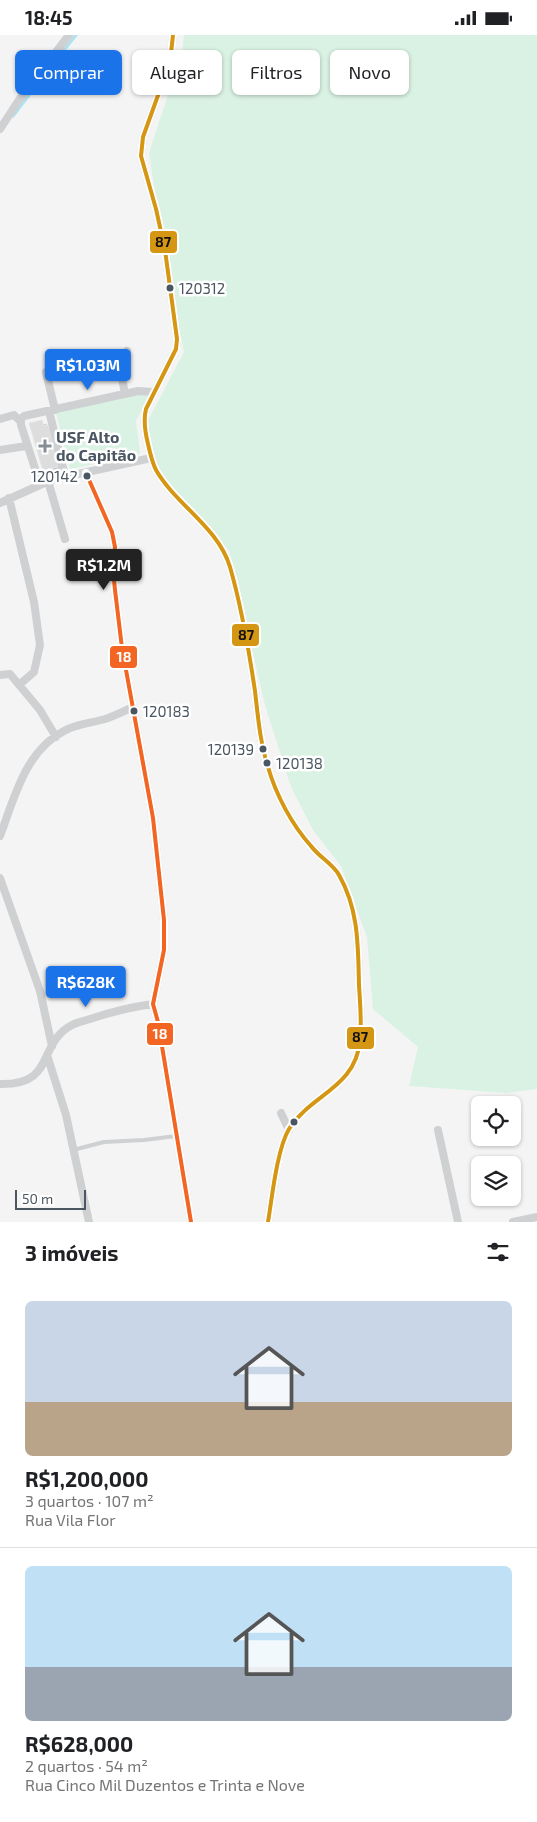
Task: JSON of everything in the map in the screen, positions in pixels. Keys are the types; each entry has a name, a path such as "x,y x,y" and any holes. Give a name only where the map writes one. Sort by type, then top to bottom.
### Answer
{"street":[{"path":"0,129 19,100 69,35"},
{"path":"173,35 170,62 143,137 141,156 165,250 177,339 176,349 153,392 144,418 151,459 165,483 209,530 227,559 240,614 254,689 261,741 268,768 281,800 303,837 338,873 355,914 358,933 360,1041 355,1061 345,1077 296,1119 289,1130 276,1172 268,1222"},
{"path":"125,394 120,367 127,351"},
{"path":"46,372 65,476"},
{"path":"0,419 14,415 22,419 52,410 138,391 153,392"},
{"path":"22,419 26,446 40,483"},
{"path":"0,450 26,446"},
{"path":"0,503 40,483 65,476 151,459"},
{"path":"86,473 112,532 115,547 115,595 152,818 164,920 164,950 153,1004 158,1022 191,1222"},
{"path":"48,481 65,539"},
{"path":"9,498 34,602 40,645 34,672 18,685"},
{"path":"0,675 10,674 36,704 56,737"},
{"path":"0,836 23,776 31,761 56,737 71,728 106,719 133,707"},
{"path":"0,878 40,991 52,1046"},
{"path":"0,1084 24,1082 33,1077 40,1069 58,1036 71,1025 125,1008 153,1004"},
{"path":"47,1055 66,1115 89,1222"},
{"path":"281,1113 289,1130"},
{"path":"438,1130 458,1222"},
{"path":"516,1222 537,1217"}],"lane":[{"path":"73,1150 104,1142 176,1136"}],"green space":[{"path":"184,35 537,35 537,1089 507,1093 409,1086 418,1047 373,1009 367,937 341,866 313,830 291,787 265,705 229,550 181,505 154,472 145,426 184,352 165,257 149,153 168,95 222,95 222,50 182,50"},
{"path":"135,394 148,397 136,421 139,455 70,469 56,413 60,410 121,399"}],"building":[{"name":"USF Alto do Capitão","path":"42,420 44,426 48,425 60,466 43,471 29,423"}],"waterway":[{"path":"64,50 76,35"},
{"path":"13,116 29,95"}],"transit line":[{"name":"87","path":"173,35 170,62 143,137 141,156 165,250 177,339 176,349 146,409 146,435 151,457 164,483 207,528 224,553 230,567 253,676 261,739 271,778 285,809 297,829 314,850 333,867 346,888 354,915 358,943 361,1026 357,1056 342,1080 298,1117 289,1129 278,1161 268,1222"},
{"name":"18","path":"86,473 112,532 115,547 113,570 122,648 153,818 164,920 164,950 153,1004 158,1022 191,1222"}],"place":[{"name":"120312","path":"170,288"},
{"name":"USF Alto do Capitão","path":"45,446"},
{"name":"120142","path":"87,476"},
{"name":"120183","path":"134,711"},
{"name":"120139","path":"263,749"},
{"name":"120138","path":"267,763"}]}
